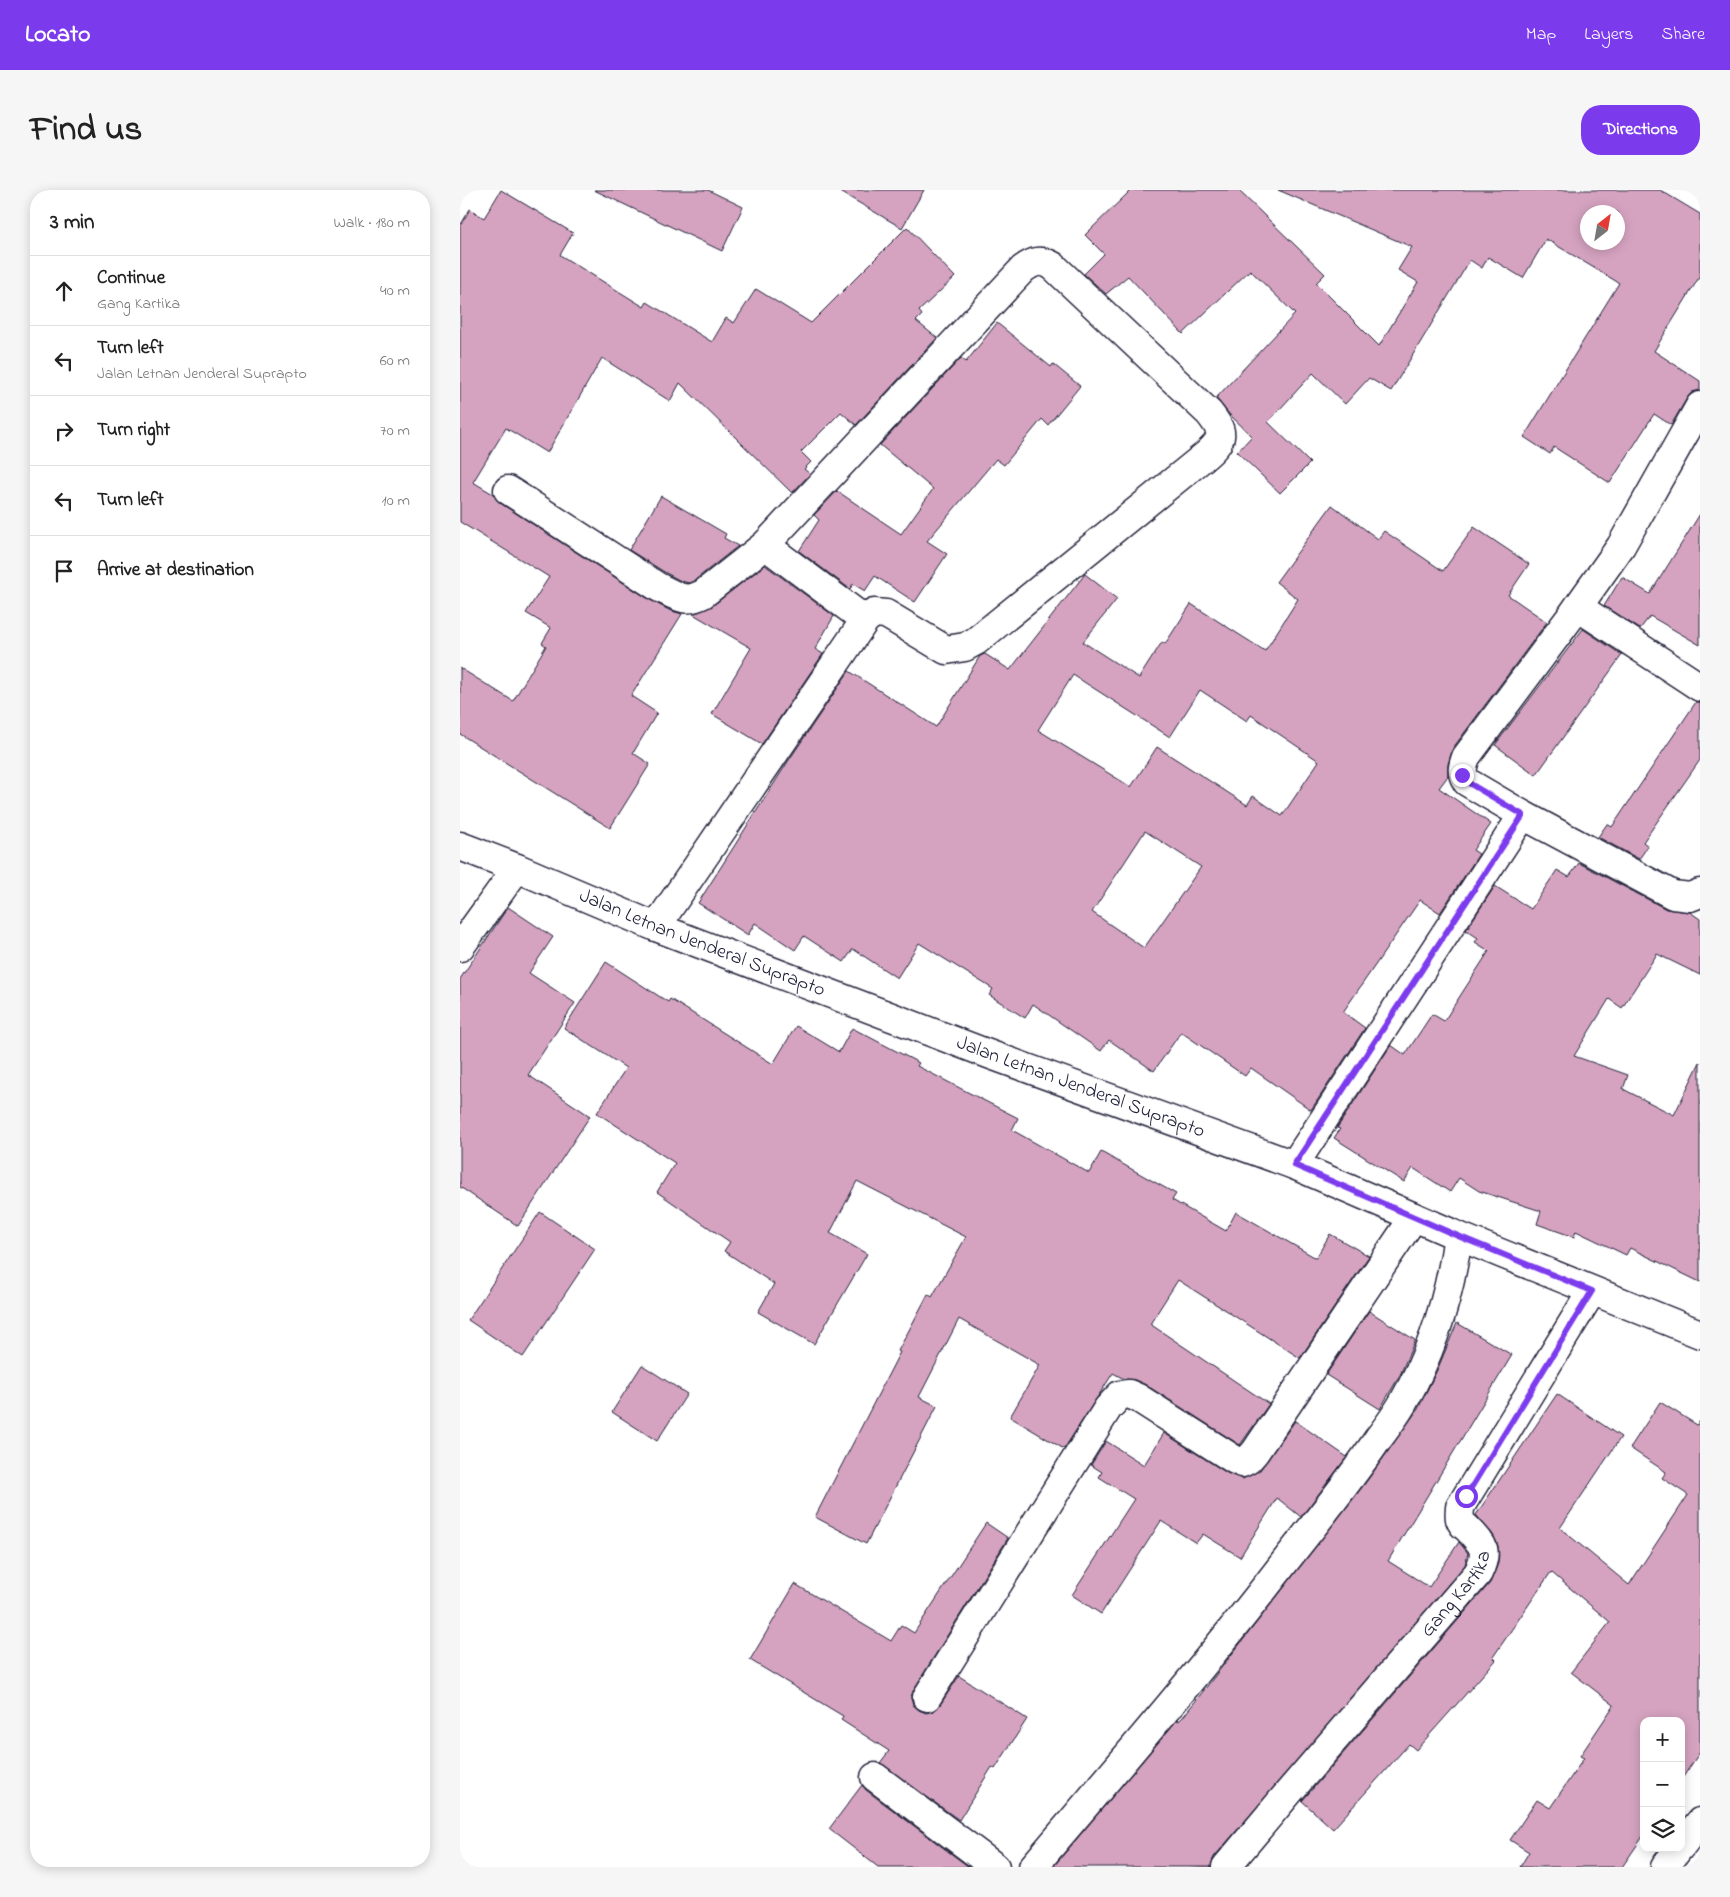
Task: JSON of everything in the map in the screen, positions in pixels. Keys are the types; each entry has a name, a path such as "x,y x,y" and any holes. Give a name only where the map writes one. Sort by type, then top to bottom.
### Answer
{"street":[{"path":"508,490 658,587 684,599 694,599 765,545 1023,269 1031,263 1040,261 1046,261 1053,266 1209,412 1220,426 1221,432 1214,448 971,644 956,650 946,650 886,614 874,613 865,620 656,927"},
{"path":"1700,406 1621,546 1466,758 1462,768 1462,775 1467,782 1523,815 1673,895 1690,897 1700,893"},
{"path":"765,545 865,620"},
{"path":"1578,607 1700,687"},
{"path":"1294,1165 1523,815"},
{"name":"Jalan Letnan Jenderal Suprapto","path":"460,846 656,927 991,1055 1294,1165 1458,1236 1700,1334"},
{"path":"460,947 517,868"},
{"path":"927,1696 1103,1417 1120,1395 1129,1394 1138,1398 1234,1460 1242,1463 1248,1460 1256,1452 1414,1217"},
{"path":"1034,1867 1226,1638 1363,1461 1404,1403 1433,1340 1445,1303 1458,1236"},
{"name":"Gang Kartika","path":"1226,1867 1478,1573 1485,1552 1480,1542 1460,1518 1460,1507 1592,1291"},
{"path":"874,1777 995,1867"},
{"path":"1685,1841 1700,1822"},
{"path":"1665,1867 1676,1852"}],"building":[{"path":"501,190 573,233 560,255 644,307 647,302 712,342 726,318 734,323 756,289 811,323 907,227 955,277 919,311 922,315 916,321 937,338 856,425 841,412 801,452 811,462 804,469 810,474 792,493 680,383 670,401 602,358 547,453 506,428 473,482 493,494 500,503 650,600 669,610 682,614 631,696 657,713 633,753 650,764 610,828 460,734 460,668 513,701 546,646 542,643 551,628 526,613 549,577 460,522 460,226 470,209 484,218"},
{"path":"594,190 708,190 743,207 722,251"},
{"path":"837,190 924,190 902,228"},
{"path":"1131,190 1238,190 1325,274 1316,283 1379,346 1418,282 1398,270 1412,247 1278,190 1660,190 1700,214 1700,276 1654,351 1700,381 1700,390 1692,392 1687,398 1671,425 1654,414 1610,483 1554,447 1550,454 1524,437 1619,283 1546,239 1523,278 1488,257 1482,268 1470,260 1391,391 1369,378 1345,404 1313,373 1268,422 1310,463 1280,493 1237,452 1252,436 1229,414 1216,398 1295,314 1250,270 1183,334 1128,276 1106,294 1084,274 1104,254 1085,235"},
{"path":"997,323 1051,367 1053,364 1080,386 1048,425 1042,419 1004,465 996,459 927,541 947,554 915,602 875,576 865,591 853,584 850,589 799,551 819,520 814,515 837,491 901,534 933,489 880,445 961,358 966,362"},
{"path":"661,496 726,534 724,538 738,546 689,583 666,573 629,550"},
{"path":"1332,505 1378,539 1384,531 1443,571 1474,527 1529,564 1508,595 1547,622 1453,748 1448,764 1448,776 1439,788 1491,824 1473,850 1479,854 1440,913 1420,900 1343,1012 1365,1028 1311,1110 1251,1068 1245,1076 1181,1032 1154,1071 1109,1040 1101,1051 1033,1004 1025,1018 989,995 993,989 919,943 897,978 853,949 844,962 804,936 795,950 755,923 748,935 698,903 789,760 849,671 936,727 980,656 985,654 1010,670 1085,574 1117,599 1083,642 1139,678 1162,642 1165,644 1191,604 1265,651 1298,599 1276,582","holes":["1073,675 1170,737 1200,690 1247,721 1251,715 1319,761 1282,816 1253,796 1247,805 1157,747 1131,787 1038,730","1145,831 1201,867 1144,948 1092,912"]},
{"path":"1700,514 1700,645 1650,616 1640,629 1604,606 1622,577 1650,594"},
{"path":"765,565 834,616 815,649 823,654 762,744 712,714 751,648 693,614 712,606"},
{"path":"1583,629 1622,655 1536,775 1495,745"},
{"path":"1696,702 1700,702 1700,760 1643,842 1648,846 1639,859 1598,837 1607,824 1612,827"},
{"path":"1579,863 1666,909 1690,912 1700,919 1700,975 1657,954 1622,1008 1609,999 1574,1056 1628,1075 1623,1089 1674,1115 1700,1062 1700,1282 1630,1248 1626,1255 1576,1231 1574,1237 1537,1224 1541,1211 1479,1191 1459,1178 1450,1192 1413,1168 1404,1182 1334,1138 1340,1129 1337,1128 1391,1045 1405,1055 1432,1014 1444,1021 1489,951 1475,942 1478,938 1466,930 1495,886 1531,909 1557,870 1569,877"},
{"path":"508,907 553,937 529,973 575,1003 528,1075 590,1116 518,1226 460,1187 460,979"},
{"path":"606,962 668,1002 670,999 773,1064 796,1026 839,1052 852,1028 919,1063 917,1066 1018,1118 1012,1130 1089,1173 1101,1152 1176,1194 1172,1200 1226,1231 1236,1212 1316,1258 1330,1234 1369,1256 1300,1358 1178,1280 1150,1324 1269,1404 1240,1445 1146,1385 1135,1380 1124,1379 1113,1373 1064,1449 1010,1417 1040,1365 959,1319 919,1397 937,1406 866,1544 815,1517 928,1294 932,1297 966,1237 857,1181 830,1233 867,1254 814,1344 758,1312 774,1284 724,1251 730,1242 657,1192 675,1163 597,1113 626,1068 564,1028"},
{"path":"540,1212 595,1249 523,1357 468,1320"},
{"path":"1369,1311 1415,1340 1400,1375 1380,1409 1326,1375"},
{"path":"1457,1323 1512,1355 1388,1561 1429,1587 1459,1542 1468,1553 1465,1565 1214,1857 1211,1867 1053,1867 1177,1720 1179,1721 1183,1717 1366,1482 1418,1409"},
{"path":"642,1365 687,1394 657,1441 612,1412"},
{"path":"1557,1394 1621,1437 1560,1528 1629,1585 1688,1495 1662,1478 1666,1472 1630,1448 1660,1402 1697,1425 1700,1421 1700,1752 1685,1774 1685,1717 1640,1717 1640,1841 1622,1867 1520,1867 1529,1852 1510,1840 1537,1800 1550,1808 1584,1758 1580,1756 1614,1705 1571,1672 1610,1622 1551,1572 1493,1657 1496,1660 1416,1750 1409,1744 1333,1829 1302,1801 1490,1583 1498,1563 1498,1546 1493,1535 1476,1515"},
{"path":"1295,1421 1347,1457 1301,1517 1277,1498 1240,1557 1203,1534 1196,1543 1161,1521 1101,1614 1072,1595 1134,1499 1099,1477 1102,1472 1091,1465 1106,1441 1144,1465 1164,1433 1227,1473 1243,1479 1260,1470"},
{"path":"986,1523 1008,1538 914,1689 911,1697 913,1705 919,1710 926,1713 934,1711 959,1676 1027,1719 995,1769 992,1767 959,1820 880,1763 889,1751 841,1720 843,1716 750,1660 795,1584 891,1641 901,1625 914,1633"},
{"path":"862,1785 866,1790 969,1867 878,1867 829,1829"}],"route":[{"path":"1462,775 1467,782 1523,815 1294,1165 1458,1236 1592,1291 1466,1496"}]}
